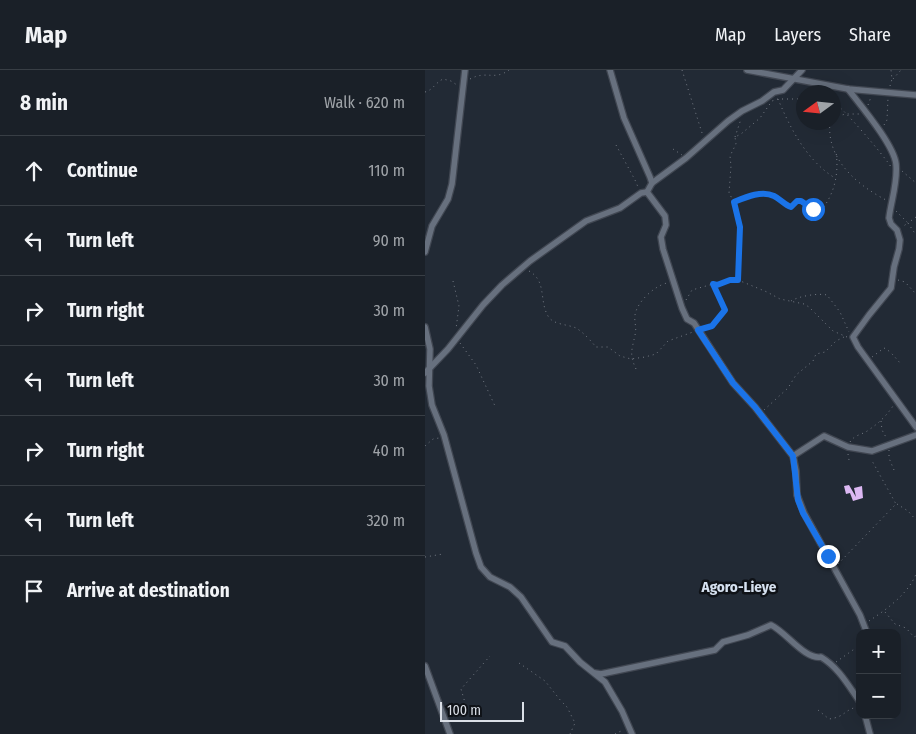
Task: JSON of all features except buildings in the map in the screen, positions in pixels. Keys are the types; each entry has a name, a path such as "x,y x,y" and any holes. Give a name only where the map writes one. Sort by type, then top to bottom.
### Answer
{"street":[{"path":"425,252 432,226 448,198 452,184 465,70"},
{"path":"610,70 624,118 652,183"},
{"path":"747,70 848,89 916,95"},
{"path":"425,373 456,340 483,305 530,260 586,221 620,208 637,196 647,192 652,183 686,158 728,121 774,92 783,90 802,70"},
{"path":"848,89 893,155 896,176 889,222 897,230 900,244 891,288 853,337 867,360 916,427"},
{"path":"647,192 665,216 666,225 661,240 673,282 687,319 695,323 733,383 793,456 798,500 803,513 835,569 866,629"},
{"path":"425,327 430,349 429,386 432,405 445,438 481,567 490,577 510,587 521,597 552,642 565,646 605,682 622,711 632,734"},
{"path":"793,456 823,436 848,447 872,451 916,434"},
{"path":"593,673 601,674 715,650 723,642 749,635 768,626 780,631 804,652 817,658 821,657 841,674 856,696"},
{"path":"425,666 450,734"},
{"path":"866,719 870,734"}],"path":[{"path":"425,92 431,90 437,82 443,79 463,87 478,76 488,74 499,76 509,70"},
{"path":"682,70 705,142"},
{"path":"880,134 887,120 892,79 891,70"},
{"path":"892,79 901,70"},
{"path":"841,115 860,115 865,112 872,92"},
{"path":"767,98 796,99"},
{"path":"735,137 760,118 772,101 778,99"},
{"path":"778,99 797,138 821,167 836,179"},
{"path":"841,108 867,136 876,150 885,157 896,176"},
{"path":"738,280 740,227 734,202 729,193 730,156 736,144 735,137 742,111"},
{"path":"830,130 836,152 849,175 863,187 890,202 891,206 908,223 916,235"},
{"path":"616,145 638,187 637,196"},
{"path":"673,149 686,158"},
{"path":"734,202 757,194 768,194 791,207 797,201 801,201 813,209 823,208 836,179 838,166 836,152"},
{"path":"896,166 916,183"},
{"path":"897,230 916,217"},
{"path":"526,271 532,272 539,280 546,313 551,320 578,329 596,347 609,347 620,356 631,359 656,354 668,341 712,326 725,310 713,284"},
{"path":"893,277 905,282 916,294"},
{"path":"682,308 692,290 713,284 717,285 730,280 738,280 780,299 804,304 833,331 845,337"},
{"path":"453,281 459,306 456,340 477,365 495,406"},
{"path":"636,369 631,359 637,309 649,294 663,284 673,282"},
{"path":"760,414 787,388 796,375 813,361 817,354 825,352 835,341 845,337 853,337 840,312 827,295 818,294 804,298 795,298 790,302"},
{"path":"867,360 884,348 889,350 902,365"},
{"path":"849,460 848,447 853,438 869,431 888,414 897,401"},
{"path":"425,446 433,439 445,438"},
{"path":"871,459 896,504 908,511 916,520"},
{"path":"835,569 839,561 896,504"},
{"path":"425,558 443,554"},
{"path":"864,624 885,611 912,584 916,574"},
{"path":"885,611 895,624 906,628 914,637 916,636"},
{"path":"832,666 856,648"},
{"path":"443,712 466,706 461,689 490,656"},
{"path":"519,663 545,681 567,707 575,723 570,734"},
{"path":"818,710 829,719 842,716 850,708 856,707"},
{"path":"615,734 629,727"}],"district":[{"name":"Agoro-Lieye","path":"739,587"}],"route":[{"path":"813,209 801,201 797,201 791,207 773,195 768,194 757,194 734,202 740,227 738,280 730,280 717,285 713,284 725,310 712,326 698,330 733,383 746,396 793,456 798,500 803,513 828,556"}]}
